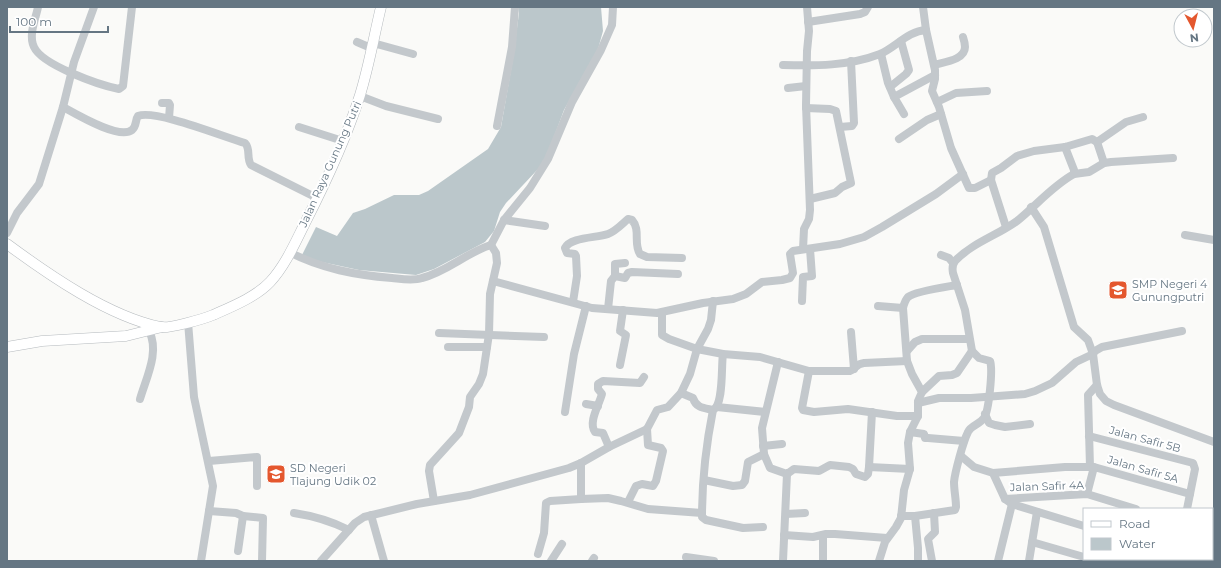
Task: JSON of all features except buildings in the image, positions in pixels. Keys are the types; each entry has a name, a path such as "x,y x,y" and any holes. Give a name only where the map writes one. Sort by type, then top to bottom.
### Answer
{"main road":[{"name":"Jalan Raya Gunung Putri","path":"7,244 90,298 120,313 162,327 204,319 227,309 258,292 280,271 318,198 360,96 381,7"},
{"path":"7,347 42,341 126,336 162,327"}],"street":[{"path":"38,7 33,26 33,46 40,56 72,73 103,85 119,89 122,88 132,7"},
{"path":"7,233 17,213 39,184 63,107 78,50 94,7"},
{"path":"497,126 512,47 515,7"},
{"path":"289,252 313,263 357,275 407,280 429,276 478,250 491,245 504,220 530,188 548,159 570,107 601,50 612,25 613,7"},
{"path":"802,301 802,277 812,276 804,229 810,214 806,108 809,31 807,7"},
{"path":"808,22 854,11 863,13 868,7"},
{"path":"922,7 934,65 935,75 932,91 937,102 951,148 968,186 972,189 991,180"},
{"path":"783,65 821,65 851,61 881,54 912,34 926,30"},
{"path":"934,65 955,59 963,54 965,48 963,37"},
{"path":"890,87 909,70 901,41"},
{"path":"357,42 413,54"},
{"path":"881,54 890,87 904,114"},
{"path":"840,127 852,126 854,123 851,61"},
{"path":"894,97 935,75"},
{"path":"788,88 806,86"},
{"path":"937,102 956,94 987,91"},
{"path":"360,96 386,106 438,119"},
{"path":"162,103 169,103 170,105 169,118"},
{"path":"63,107 95,123 119,132 133,129 137,118 140,115 150,115 169,118 245,143 248,147 251,165 318,198"},
{"path":"806,108 834,110 837,113 847,168 852,183 842,187 835,193 810,199"},
{"path":"899,139 926,120 941,114"},
{"path":"1097,142 1126,122 1144,117"},
{"path":"299,127 342,141"},
{"path":"1006,227 991,180 992,173 1017,156 1034,151 1065,147 1092,139 1097,142 1104,163"},
{"path":"1065,147 1074,170 1074,174"},
{"path":"953,263 968,251 1017,220 1058,185 1074,174 1089,172 1104,163 1173,158"},
{"path":"493,281 586,306 662,313 713,301 737,298 746,294 765,281 790,278 793,273 790,259 791,252 795,250 847,243 872,233 936,194 963,174"},
{"path":"1031,208 1044,227 1074,327 1088,340 1093,354 1097,385 1100,394 1106,401 1114,405 1214,442"},
{"path":"574,302 577,276 576,256 575,254 567,253 565,248 570,243 610,233 628,219 632,220 637,226 637,248 640,254 647,257 682,258"},
{"path":"504,220 545,226"},
{"path":"1186,235 1214,240"},
{"path":"434,501 430,465 461,429 469,407 470,397 481,380 485,364 489,334 489,303 496,271 497,258 491,245"},
{"path":"901,516 915,516 955,510 954,481 964,441 968,431 982,420 986,414 989,396 992,371 991,363 977,357 972,350 965,310 953,272 953,263 949,258 941,255"},
{"path":"608,309 611,281 615,276 615,264 625,264"},
{"path":"615,276 625,278 628,273 632,272 678,274"},
{"path":"922,392 907,361 903,308 907,298 911,295 957,285"},
{"path":"628,502 638,485 642,484 653,486 656,481 663,450 661,448 648,445 647,429 657,410 668,408 681,393 690,374 697,349 708,329 711,320 713,301"},
{"path":"565,412 574,354 586,306"},
{"path":"878,306 903,308"},
{"path":"620,365 626,336 626,334 620,331 623,310"},
{"path":"662,313 662,335 664,337 697,349 723,354 753,356 809,371 850,371 854,369 857,364 907,361"},
{"path":"188,322 196,411 213,486 201,561"},
{"path":"140,399 153,355 153,342 149,331"},
{"path":"918,403 939,398 971,398 1025,394 1052,383 1076,362 1093,354 1102,347 1182,331"},
{"path":"851,332 854,369"},
{"path":"439,333 544,337"},
{"path":"907,351 915,342 922,338 969,339"},
{"path":"448,347 487,347"},
{"path":"879,561 883,547 901,516 904,490 910,469 908,446 910,432 918,416 918,398 922,392 939,376 957,373 972,350"},
{"path":"723,354 721,368 722,377 707,442 702,517 706,520 743,528 763,527"},
{"path":"778,362 762,428 763,450 770,468 787,474"},
{"path":"809,371 803,410 814,412 846,409 900,416 918,416"},
{"path":"609,447 603,433 594,432 593,430 593,420 602,394 598,391 598,385 601,381 640,383 644,377"},
{"path":"1087,494 1092,467 1089,436 1088,395 1097,385"},
{"path":"681,393 693,398 694,404 697,405 765,412"},
{"path":"586,404 598,406"},
{"path":"787,474 794,469 819,471 832,465 849,467 853,469 856,474 865,477 868,474 869,467 872,412"},
{"path":"986,414 989,423 995,425 1005,427 1030,424"},
{"path":"321,561 362,518 434,501 484,492 554,473 582,464 609,447 647,429"},
{"path":"910,432 924,434 926,438 964,441"},
{"name":"Jalan Safir 5B","path":"1089,436 1190,462 1194,465 1190,494"},
{"path":"704,480 733,486 742,485 745,481 748,462 763,450 782,444"},
{"path":"960,456 974,466 993,473 1008,502 998,561"},
{"path":"208,461 257,457 257,486"},
{"path":"581,499 582,464"},
{"path":"869,467 910,469"},
{"name":"Jalan Safir 5A","path":"993,473 1000,471 1065,467 1092,467 1190,494"},
{"path":"783,561 787,474"},
{"name":"Jalan Safir 4A","path":"1008,502 1087,494 1133,508"},
{"path":"1187,508 1190,494"},
{"path":"538,554 544,533 546,503 550,501 608,498 628,502 648,509 702,513"},
{"path":"1008,502 1083,526"},
{"path":"209,511 236,513 243,516 263,518 262,561"},
{"path":"1029,561 1037,512"},
{"path":"294,513 329,521 349,530"},
{"path":"786,514 805,513"},
{"path":"932,561 928,539 935,532 934,513"},
{"path":"371,515 384,561"},
{"path":"238,551 243,516"},
{"path":"915,516 918,561"},
{"path":"784,535 813,537 835,534 878,536 888,538"},
{"path":"823,535 823,561"},
{"path":"1032,542 1083,557"},
{"path":"551,561 562,544"},
{"path":"686,558 714,561"}],"water":[{"path":"518,7 601,7 603,31 598,49 564,110 546,158 539,168 506,203 500,212 494,231 485,242 434,269 416,275 359,270 308,259 302,255 316,227 337,236 353,213 394,195 419,195 428,191 488,149 501,127 513,59 519,13"}],"place":[{"name":"SMP Negeri 4 Gunungputri","path":"1118,290"},
{"name":"SD Negeri Tlajung Udik 02","path":"276,474"}]}
